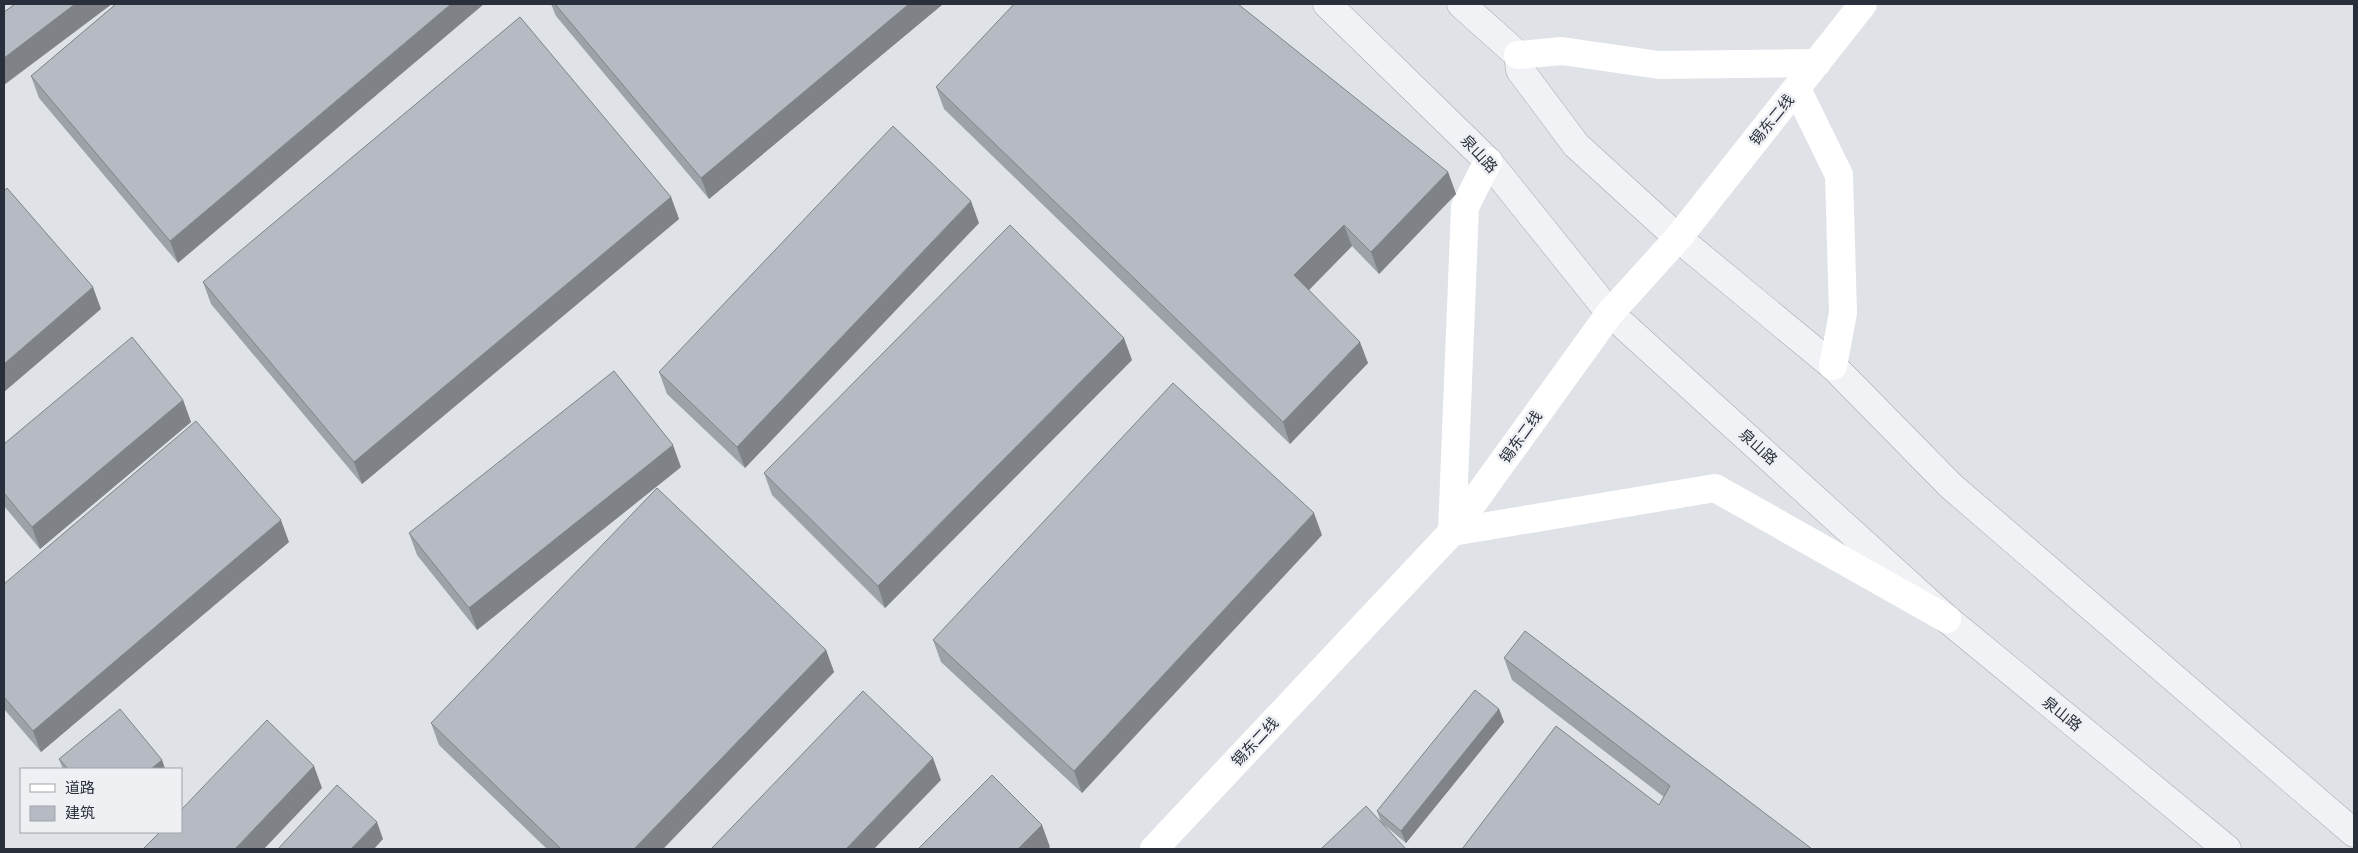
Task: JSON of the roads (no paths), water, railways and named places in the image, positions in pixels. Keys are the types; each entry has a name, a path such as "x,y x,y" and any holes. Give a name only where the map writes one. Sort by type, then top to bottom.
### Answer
{"main road":[{"name":"锡东二线","path":"1154,849 1452,532 1610,312 1678,238 1863,4"},
{"path":"1518,55 1562,51 1659,65 1818,63"},
{"path":"1797,89 1839,174 1843,313 1833,366"},
{"path":"1488,161 1465,207 1452,532 1715,488 1947,619"}],"street":[{"name":"泉山路","path":"1327,4 1488,161 1610,312 1947,619 2228,849"},
{"path":"1460,4 1518,55 1520,70 1576,145 1678,238 1833,366 1951,486 2354,833"}]}
